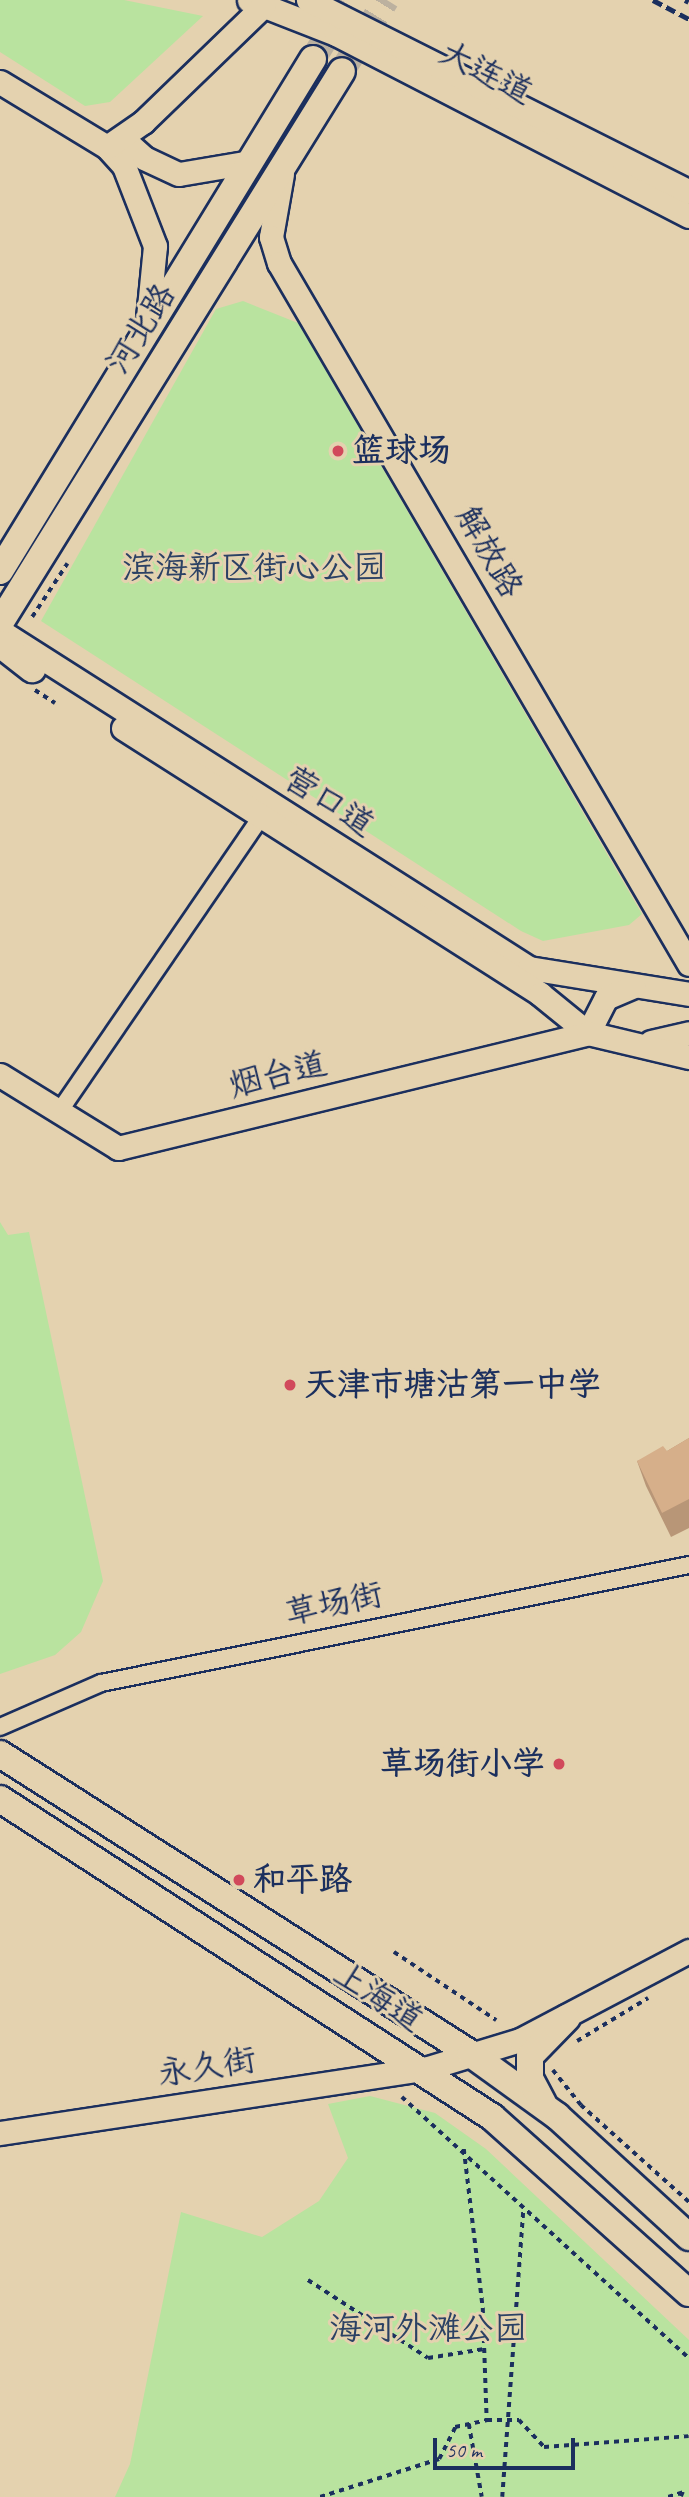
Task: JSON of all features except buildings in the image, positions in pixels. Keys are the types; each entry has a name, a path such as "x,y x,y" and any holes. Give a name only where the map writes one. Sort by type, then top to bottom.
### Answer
{"main road":[{"name":"河北路","path":"1,570 313,59"},
{"name":"河北路","path":"0,623 342,71"},
{"path":"0,645 36,663"},
{"path":"0,665 36,663"},
{"name":"上海道","path":"0,1754 471,2054 556,2116 689,2236"},
{"name":"上海道","path":"0,1798 425,2069 525,2142 689,2293"},
{"path":"556,2116 534,2090 529,2064 536,2043 566,2018"}],"street":[{"name":"大连道","path":"308,0 689,192"},
{"name":"大连道","path":"256,2 335,34 689,216"},
{"path":"114,142 256,2"},
{"path":"0,82 179,174 250,162"},
{"path":"114,142 138,191 155,246 145,337"},
{"name":"解放路","path":"284,165 272,227 278,264 689,964"},
{"path":"0,609 29,576"},
{"path":"29,576 14,622 36,663"},
{"name":"营口道","path":"0,631 36,663 266,810 540,995 588,1033"},
{"path":"59,1112 266,810"},
{"name":"营口道","path":"266,810 529,968 689,994"},
{"path":"638,985 606,998 588,1033 689,1057"},
{"name":"烟台道","path":"0,1075 118,1148 588,1033"},
{"path":"630,1041 663,1042 689,1033"},
{"name":"草场街","path":"0,1727 101,1683 689,1565"},
{"path":"425,2069 566,2018 689,1951"},
{"name":"永久街","path":"0,2133 425,2069"}],"path":[{"path":"31,619 67,564"},
{"path":"394,1952 496,2020"},
{"path":"569,2048 656,1994"},
{"path":"547,2063 581,2105 689,2202"},
{"path":"402,2097 464,2147 523,2209 689,2358"},
{"path":"464,2147 484,2348 487,2420"},
{"path":"502,2497 523,2209"},
{"path":"309,2280 428,2358 484,2348"},
{"path":"320,2497 439,2459 455,2427 487,2420 519,2420 544,2447 689,2436"},
{"path":"469,2424 482,2497"},
{"path":"668,2497 683,2492 681,2497"}],"green space":[{"path":"0,0 124,0 203,16 110,102 85,106 0,52"},
{"name":"滨海新区街心公园","path":"243,301 298,323 642,914 629,925 543,941 521,931 41,621 216,309"},
{"path":"0,1222 8,1235 29,1232 103,1581 81,1632 55,1655 0,1674"},
{"name":"海河外滩公园","path":"370,2096 435,2113 486,2149 689,2340 689,2497 115,2497 130,2464 181,2212 262,2237 319,2201 348,2158 328,2104"}],"tunnel":[{"path":"313,59 349,0"},
{"path":"342,71 386,0"}],"railway":[{"path":"653,0 689,19"},
{"path":"685,0 689,2"}],"place":[{"name":"篮球场","path":"338,451"},
{"name":"天津市塘沽第一中学","path":"290,1385"},
{"name":"草场街小学","path":"559,1764"},
{"name":"和平路","path":"239,1880"}]}
